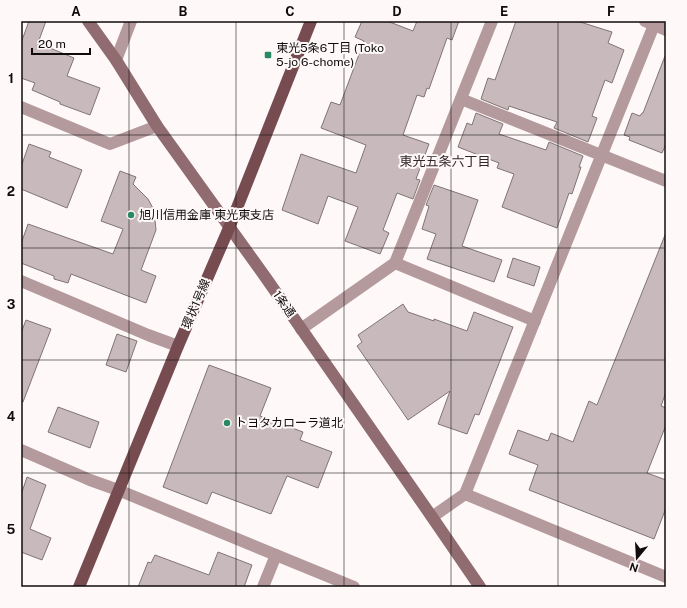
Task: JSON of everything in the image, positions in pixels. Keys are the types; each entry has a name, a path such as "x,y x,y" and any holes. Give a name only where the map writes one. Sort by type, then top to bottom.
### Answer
{"main road":[{"name":"1条通","path":"88,21 116,60 158,126 301,328 480,587"},
{"name":"環状1号線","path":"79,587 178,346 229,228 311,21"}],"street":[{"path":"116,60 131,21"},
{"path":"301,328 396,264 492,21"},
{"path":"432,517 465,494 602,155 649,23 666,30"},
{"path":"461,99 666,181"},
{"path":"21,107 110,144 158,126"},
{"path":"396,264 535,321"},
{"path":"21,281 141,332 178,346"},
{"path":"21,450 90,480 118,490 354,587"},
{"path":"465,494 666,577"},
{"path":"263,587 276,555"}],"building":[{"path":"29,21 46,21 38,43 74,58 67,76 100,88 90,115 60,104 60,102 32,90 35,83 21,78 21,43"},
{"path":"362,21 387,21 413,31 417,21 459,21 452,40 447,38 429,89 427,88 424,97 417,95 403,135 429,144 416,179 420,180 413,199 397,193 383,230 389,233 380,254 345,241 358,207 328,196 318,224 282,210 301,154 356,173 366,145 321,128 331,102 340,105 364,41 355,37"},
{"path":"516,21 577,21 612,32 608,43 624,50 612,83 605,80 592,116 597,118 588,142 554,128 557,122 509,106 508,110 481,99 488,78 495,80"},
{"path":"665,56 666,144 662,153 629,140 630,137 624,135 632,113 640,116 643,113"},
{"path":"476,113 503,124 499,134 546,150 549,142 583,156 572,194 569,193 557,228 502,207 514,174 497,168 499,163 458,147 467,123 472,125"},
{"path":"29,144 51,152 49,157 82,170 67,208 21,189 21,167"},
{"path":"120,171 136,177 133,184 148,199 154,210 156,230 141,270 156,276 146,303 71,274 68,283 54,279 54,276 21,263 21,244 28,224 113,254 123,229 101,221"},
{"path":"434,185 478,200 462,246 502,260 494,282 427,259 436,234 422,229 429,206 426,205"},
{"path":"665,235 666,392 661,406 666,408 666,425 647,473 666,480 666,508 654,539 529,490 538,465 509,454 518,430 548,441 551,433 573,442 589,401 597,405"},
{"path":"513,258 540,267 534,286 507,277"},
{"path":"403,304 408,312 434,321 434,319 467,331 474,312 513,327 479,415 475,414 467,434 438,424 450,391 408,420 357,346 362,342 358,335"},
{"path":"26,320 51,329 23,402 21,401 21,333"},
{"path":"117,334 137,341 126,372 106,365"},
{"path":"209,365 271,388 260,416 303,432 300,440 332,452 318,488 287,476 271,514 212,492 207,504 163,487"},
{"path":"58,407 99,422 90,448 48,432"},
{"path":"27,477 46,485 30,529 51,538 42,560 21,552 21,495"},
{"path":"218,552 252,565 244,587 138,587 148,562 151,563 155,555 209,575"}],"place":[{"name":"東光5条6丁目 (Toko 5-jo 6-chome)","path":"268,55"},
{"name":"旭川信用金庫 東光東支店","path":"131,215"},
{"name":"トヨタカローラ道北","path":"227,423"}],"district":[{"name":"東光五条六丁目","path":"445,161"}]}
